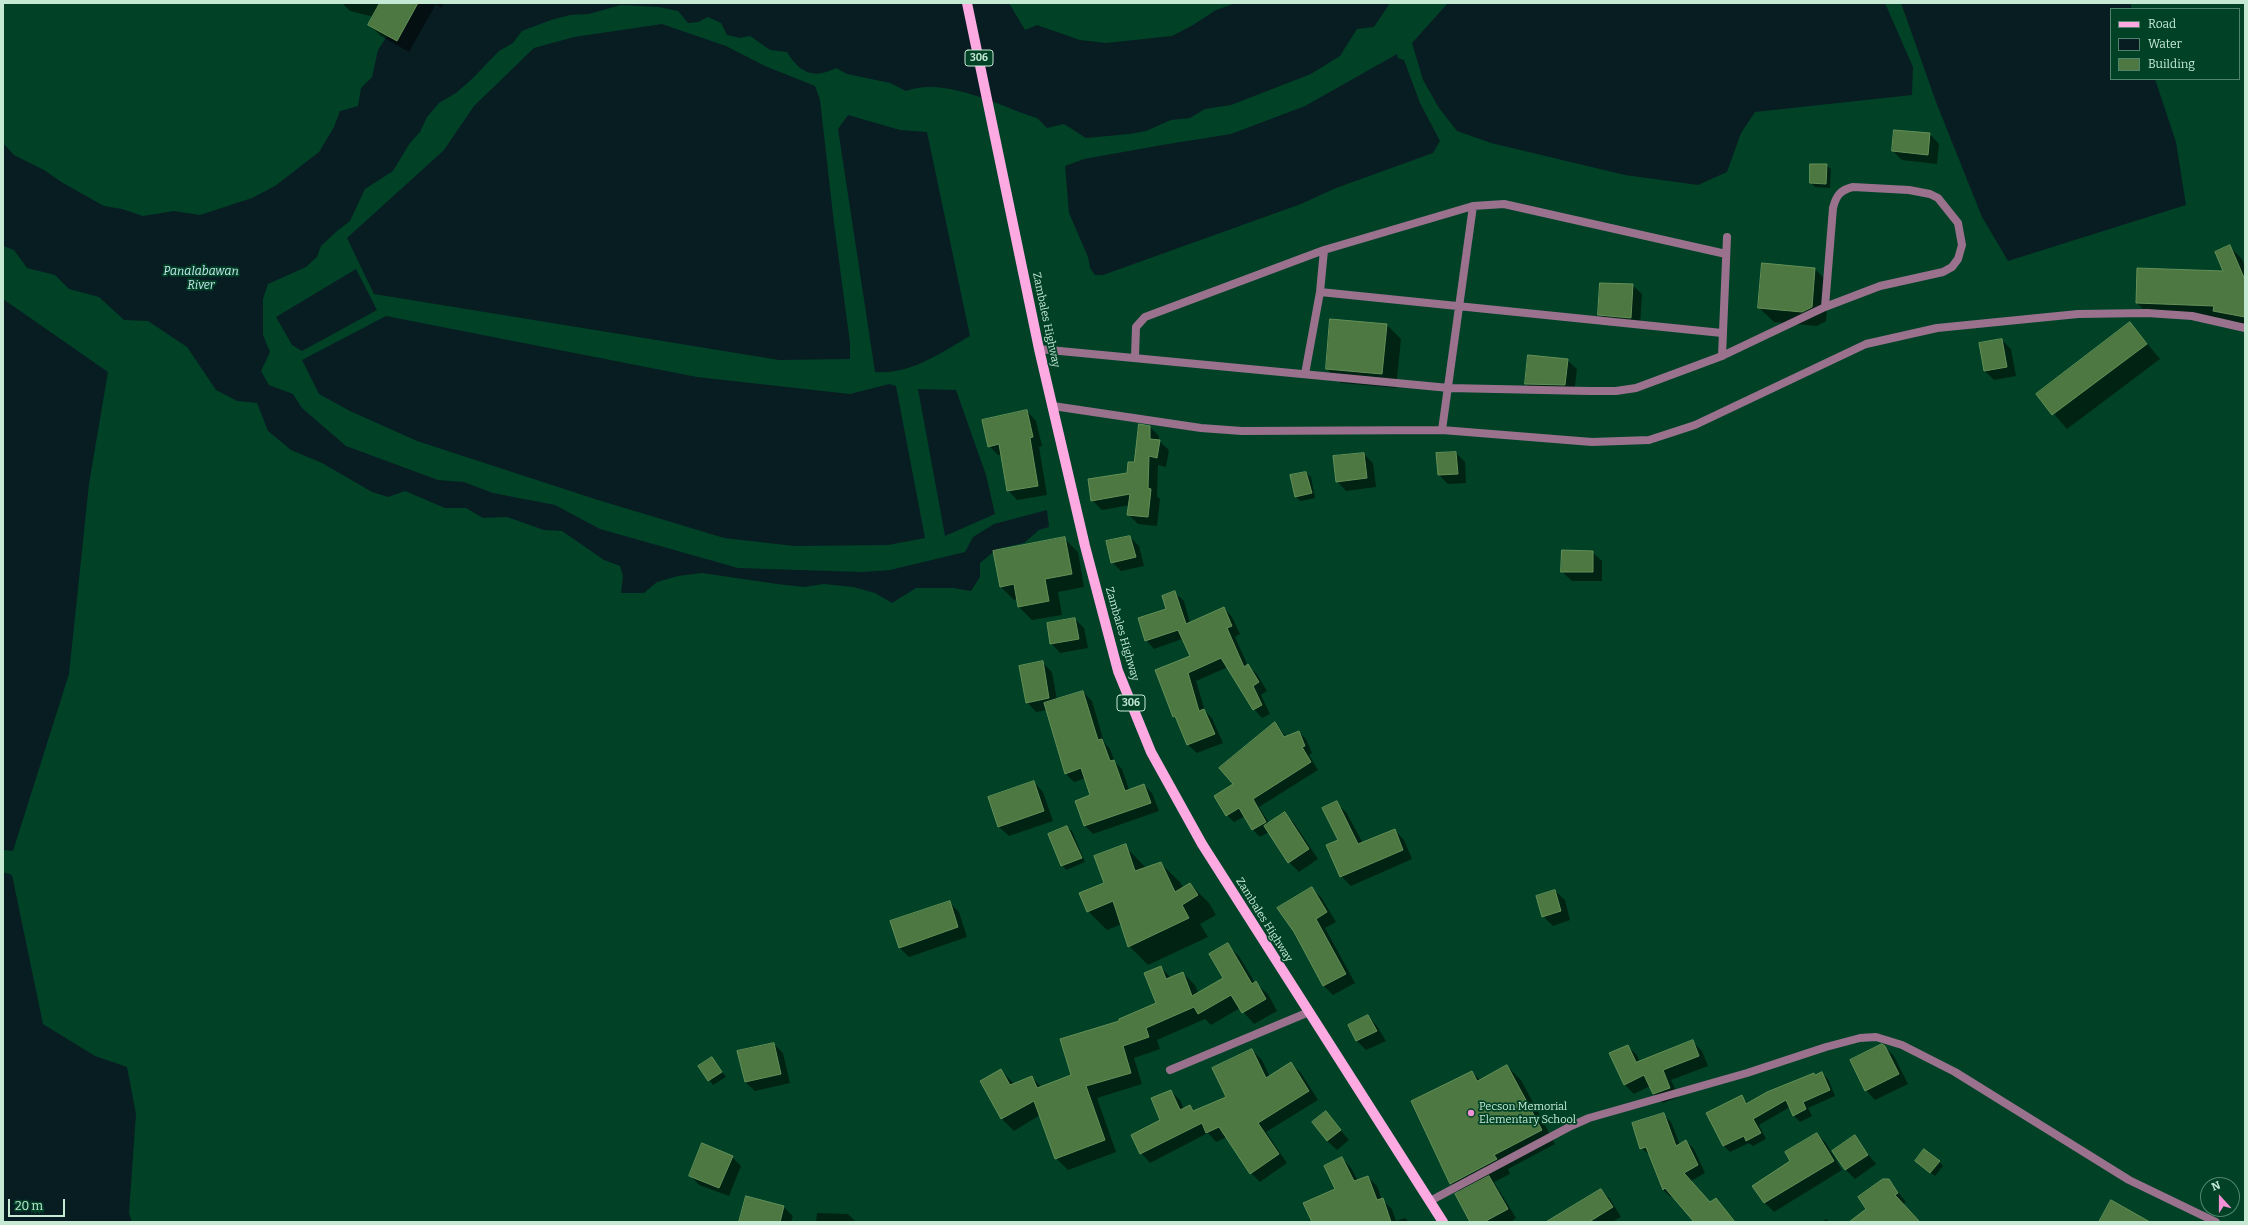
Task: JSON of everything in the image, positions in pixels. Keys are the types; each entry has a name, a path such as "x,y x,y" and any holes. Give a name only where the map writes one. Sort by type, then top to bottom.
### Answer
{"main road":[{"name":"Zambales Highway","path":"967,3 1039,349 1085,546 1118,671 1151,752 1202,844 1443,1222"}],"street":[{"path":"1039,349 1449,388 1616,391 1655,382 1722,356 1826,306 1880,286 1937,274 1952,267 1958,259 1962,245 1958,223 1938,198 1930,194 1909,190 1853,187 1846,188 1835,198 1833,208 1826,306"},
{"path":"1135,357 1134,333 1136,327 1145,317 1324,250 1473,206 1504,204 1726,254"},
{"path":"1442,430 1473,206"},
{"path":"1722,356 1727,237"},
{"path":"1305,374 1320,292 1324,250"},
{"path":"1320,292 1722,333"},
{"path":"1053,406 1201,428 1242,431 1442,430 1592,442 1649,440 1695,425 1866,344 1938,328 2078,314 2147,314 2192,316 2245,328"},
{"path":"1170,1070 1308,1012"},
{"path":"1430,1201 1571,1126 1589,1118 1747,1073 1826,1047 1860,1038 1876,1037 1902,1045 1955,1072 2129,1180 2216,1222"}],"water":[{"name":"Panalabawan River","path":"408,3 1009,3 1025,30 1037,25 1080,40 1106,43 1172,36 1193,25 1216,10 1236,3 1390,3 1374,27 1357,29 1340,56 1311,74 1231,105 1205,109 1190,118 1171,120 1146,131 1086,138 1064,124 1047,128 1037,118 972,94 938,87 921,87 906,91 890,83 847,74 836,68 828,72 807,72 796,65 787,52 770,50 750,36 740,38 727,35 721,23 708,17 698,22 688,23 678,11 659,7 621,5 589,14 570,15 551,20 522,31 513,43 499,51 456,93 439,103 427,117 420,132 410,143 393,171 365,189 350,221 321,246 317,257 306,267 268,284 263,299 263,335 270,352 261,371 269,385 293,394 302,408 346,446 438,480 464,482 493,493 555,505 600,529 738,568 862,572 890,570 965,552 973,537 994,524 1047,510 1049,527 1039,530 1024,543 997,549 980,563 980,577 971,591 953,588 916,588 892,603 875,593 853,587 824,584 804,587 702,573 678,576 657,582 644,593 621,593 623,576 620,566 604,560 562,531 544,530 507,517 483,518 466,508 445,508 405,491 388,497 372,492 322,463 291,450 268,431 257,403 237,401 216,390 187,347 148,321 124,320 99,297 69,289 55,275 27,268 14,250 3,246 3,143 14,155 44,170 63,183 104,206 122,209 143,216 174,211 200,215 252,198 275,186 319,152 334,127 340,111 358,106 361,88 372,77 378,50"},
{"path":"1448,3 1885,3 1913,67 1912,95 1755,112 1741,133 1727,172 1698,185 1625,175 1491,143 1457,131 1439,108 1423,80 1412,43"},
{"path":"1901,3 2130,3 2132,8 2110,8 2110,80 2155,80 2176,142 2186,205 2008,261 1982,217 1936,102"},
{"path":"662,24 726,46 765,66 815,86 820,100 850,343 850,359 779,360 374,294 347,238 444,150 474,106 534,48 574,37"},
{"path":"1397,54 1398,58 1404,60 1420,103 1440,141 1433,153 1336,188 1301,204 1103,275 1095,275 1090,268 1088,257 1069,213 1065,166 1084,159 1231,134 1305,106"},
{"path":"848,115 900,130 927,132 970,336 925,362 901,370 875,372 838,129"},
{"path":"356,269 377,310 302,351 292,345 276,317"},
{"path":"3,299 108,372 89,484 69,674 13,851 3,850"},
{"path":"386,316 697,377 850,394 889,384 896,386 925,538 888,545 794,546 724,538 598,500 417,441 350,411 319,394 302,360"},
{"path":"918,389 956,390 986,475 995,514 945,536"},
{"path":"3,872 12,875 43,1024 95,1056 127,1067 136,1114 129,1213 132,1222 3,1222"}],"building":[{"path":"380,3 418,3 397,41 368,25"},
{"path":"1894,130 1930,133 1928,155 1892,151"},
{"path":"1810,164 1827,164 1826,184 1810,183"},
{"path":"2230,245 2245,280 2245,317 2213,311 2214,306 2136,303 2137,268 2223,271 2215,252"},
{"path":"1762,263 1815,268 1812,307 1802,312 1758,308"},
{"path":"1600,283 1633,284 1631,318 1598,315"},
{"path":"1330,319 1387,324 1382,374 1326,369"},
{"path":"2130,322 2147,344 2052,415 2036,394"},
{"path":"2002,339 2007,367 1984,371 1979,343"},
{"path":"1528,355 1568,359 1565,385 1525,384"},
{"path":"1027,410 1033,437 1030,438 1038,486 1007,491 999,444 988,447 982,420"},
{"path":"1139,424 1150,426 1150,439 1160,440 1157,458 1149,456 1148,488 1151,489 1148,517 1127,515 1130,494 1091,501 1088,479 1127,473 1128,462 1134,462"},
{"path":"1456,452 1458,474 1438,475 1436,453"},
{"path":"1364,453 1367,478 1336,482 1333,456"},
{"path":"1306,472 1312,493 1295,497 1290,475"},
{"path":"1130,536 1136,557 1111,563 1106,541"},
{"path":"1065,537 1072,574 1045,579 1049,601 1018,607 1014,584 1000,587 993,551"},
{"path":"1562,550 1593,551 1593,572 1561,572"},
{"path":"1175,591 1186,624 1224,607 1232,626 1227,628 1244,667 1248,664 1259,682 1253,686 1262,705 1253,710 1221,658 1188,673 1199,711 1204,709 1215,734 1187,745 1175,716 1173,717 1155,670 1190,656 1178,630 1145,641 1138,618 1166,609 1162,596"},
{"path":"1075,618 1079,639 1050,644 1047,623"},
{"path":"1043,661 1049,698 1026,703 1019,666"},
{"path":"1083,691 1098,740 1102,739 1110,761 1114,760 1125,791 1144,784 1151,803 1084,826 1075,801 1090,795 1081,768 1065,774 1044,703"},
{"path":"1275,722 1284,737 1299,731 1305,746 1302,747 1311,762 1253,799 1266,822 1252,830 1239,808 1226,816 1214,796 1233,784 1219,768"},
{"path":"1034,781 1044,811 998,827 988,797"},
{"path":"1337,801 1358,844 1395,829 1403,850 1340,877 1326,845 1338,840 1322,808"},
{"path":"1285,812 1309,849 1288,863 1264,826"},
{"path":"1067,826 1082,858 1061,866 1048,834"},
{"path":"1126,844 1135,871 1161,862 1175,892 1190,883 1198,895 1182,905 1189,918 1128,947 1113,901 1087,912 1079,893 1104,883 1094,856"},
{"path":"1312,887 1327,912 1316,919 1346,974 1323,986 1294,932 1277,908"},
{"path":"1555,890 1561,911 1542,917 1536,896"},
{"path":"950,901 958,927 899,948 890,921"},
{"path":"1228,943 1252,984 1256,981 1266,999 1242,1013 1231,995 1198,1014 1194,1007 1146,1028 1149,1037 1123,1046 1131,1073 1086,1086 1105,1140 1055,1159 1034,1101 1001,1119 980,1081 1001,1069 1010,1085 1032,1076 1037,1088 1071,1075 1060,1039 1119,1021 1119,1019 1156,1003 1144,973 1161,966 1166,979 1183,972 1192,996 1223,978 1209,954"},
{"path":"1368,1015 1377,1031 1356,1041 1348,1025"},
{"path":"1693,1040 1699,1056 1663,1070 1670,1088 1653,1094 1644,1075 1624,1085 1609,1053 1628,1045 1636,1062"},
{"path":"774,1043 781,1074 745,1082 737,1051"},
{"path":"1882,1044 1885,1046 1899,1074 1865,1091 1850,1060"},
{"path":"1252,1049 1266,1078 1291,1062 1309,1091 1258,1123 1279,1154 1250,1174 1219,1127 1206,1133 1202,1123 1140,1154 1131,1135 1160,1120 1151,1098 1171,1090 1180,1110 1190,1105 1193,1111 1226,1097 1212,1068"},
{"path":"712,1057 722,1072 708,1081 698,1066"},
{"name":"Pecson Memorial Elementary School","path":"1507,1065 1542,1130 1494,1155 1497,1159 1450,1184 1411,1101 1472,1071 1477,1081"},
{"path":"1822,1072 1830,1090 1803,1102 1806,1109 1793,1116 1786,1100 1753,1119 1761,1133 1746,1141 1744,1136 1723,1146 1706,1113 1742,1095 1746,1104 1767,1092 1814,1073 1815,1075"},
{"path":"1326,1111 1341,1130 1327,1141 1312,1122"},
{"path":"1664,1113 1676,1146 1686,1140 1698,1165 1684,1173 1710,1202 1716,1198 1735,1222 1694,1222 1665,1188 1663,1190 1646,1147 1640,1149 1632,1123"},
{"path":"1817,1133 1834,1161 1764,1203 1752,1186 1790,1161 1785,1152"},
{"path":"1855,1135 1868,1155 1845,1170 1832,1151"},
{"path":"702,1143 733,1156 719,1188 689,1176"},
{"path":"1924,1149 1940,1161 1930,1173 1915,1161"},
{"path":"1342,1157 1354,1181 1368,1176 1377,1200 1383,1198 1391,1222 1312,1222 1303,1203 1335,1189 1324,1166"},
{"path":"1489,1176 1508,1209 1484,1222 1470,1222 1455,1194"},
{"path":"1883,1179 1889,1179 1898,1193 1895,1195 1920,1222 1849,1222 1866,1209 1858,1197"},
{"path":"1601,1189 1613,1207 1589,1222 1546,1222"},
{"path":"746,1196 784,1206 780,1222 739,1222"},
{"path":"2111,1200 2150,1222 2099,1222"}],"place":[{"name":"Pecson Memorial Elementary School","path":"1471,1113"}]}
